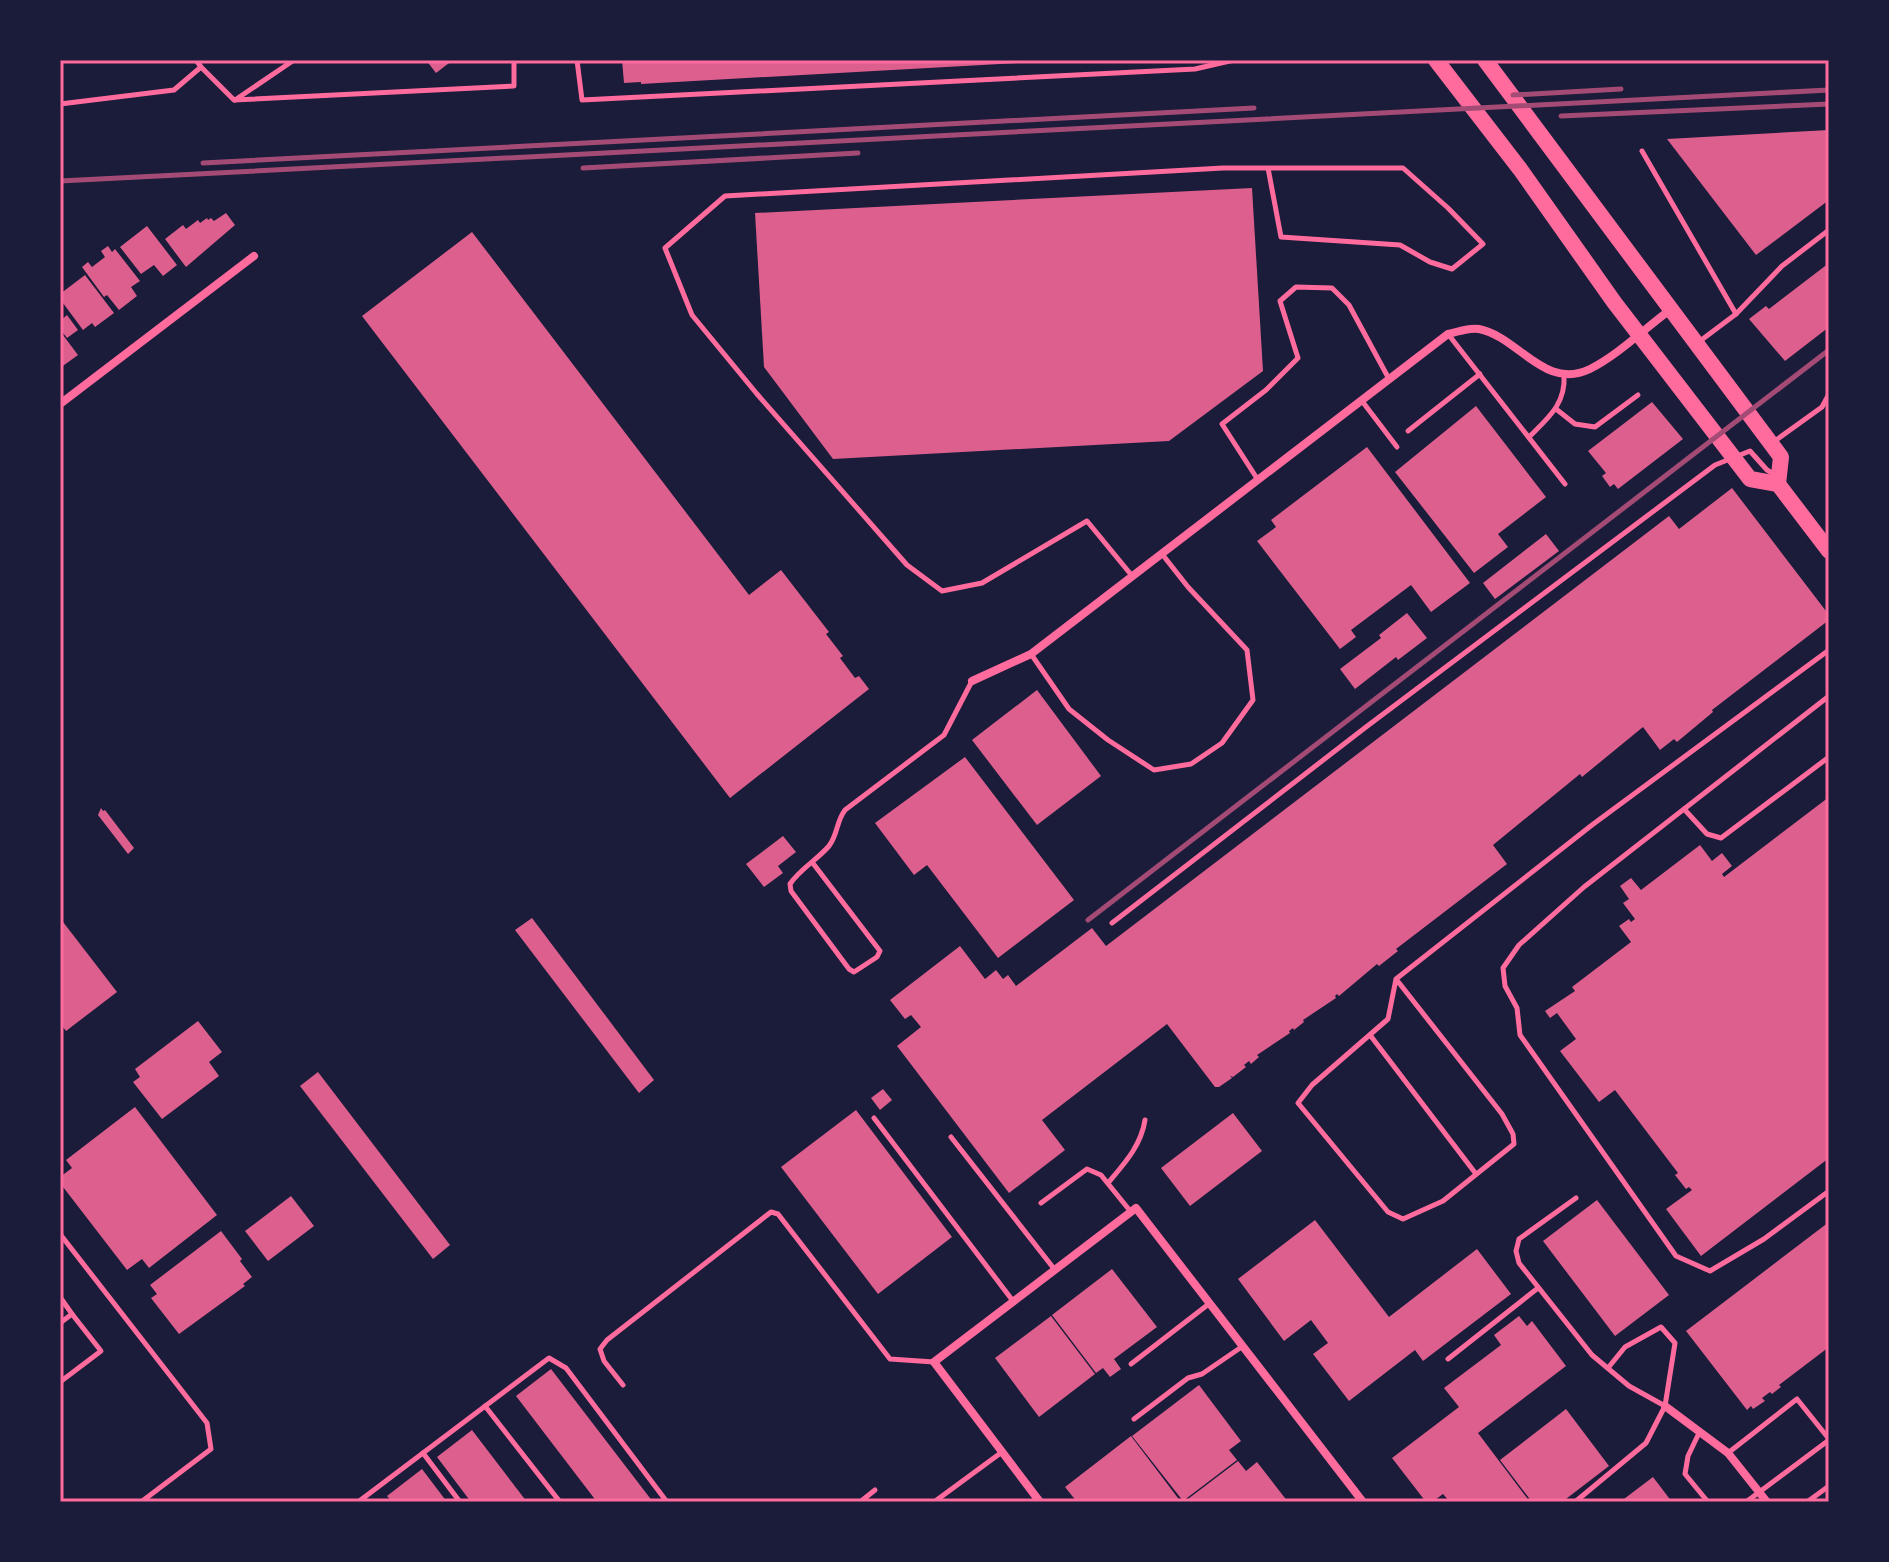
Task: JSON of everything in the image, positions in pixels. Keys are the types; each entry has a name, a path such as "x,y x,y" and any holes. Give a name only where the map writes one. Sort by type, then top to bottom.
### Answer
{"main road":[{"path":"1436,60 1520,169 1638,334 1750,479 1778,480"},
{"path":"1485,60 1781,457 1778,480 1829,551"}],"street":[{"path":"60,404 254,256"},
{"path":"972,681 1031,654 1448,334 1479,329 1504,340 1546,370 1564,375 1589,370 1670,310"},
{"path":"1040,1502 934,1362 1134,1210 1211,1302 1363,1502"},
{"path":"1665,1406 1728,1453 1767,1502"}],"lane":[{"path":"196,60 234,100 514,86 514,60"},
{"path":"234,100 294,60"},
{"path":"577,60 582,100 1195,69 1234,60"},
{"path":"60,104 174,90 201,67"},
{"path":"1642,151 1736,314"},
{"path":"1133,577 1087,521 982,583 942,591 907,565 692,315 665,248 725,196 1089,174 1268,168 1403,168 1483,244 1452,269 1430,262 1400,245 1281,237 1268,168"},
{"path":"1696,344 1736,314 1782,266 1829,230"},
{"path":"1259,480 1222,424 1266,390 1298,358 1280,301 1296,287 1332,288 1349,305 1390,380"},
{"path":"1448,334 1565,484"},
{"path":"1408,431 1480,374"},
{"path":"1529,437 1556,409 1565,388 1564,375"},
{"path":"1771,443 1822,407 1829,394"},
{"path":"1556,409 1575,424 1595,427 1638,395"},
{"path":"1362,401 1397,447"},
{"path":"1112,923 1689,484 1715,465 1734,458"},
{"path":"1031,654 1069,709 1108,740 1154,770 1191,764 1222,743 1253,700 1247,650 1188,587 1162,554"},
{"path":"1396,979 1502,1114 1513,1134 1514,1144 1443,1201 1403,1219 1388,1212 1298,1103 1312,1085 1388,1019 1396,979 1592,825 1829,650"},
{"path":"812,862 880,951 877,957 854,972 791,891 790,884 795,877 827,848 845,810 944,735 972,681"},
{"path":"1829,696 1584,887 1519,945 1503,968 1505,986 1517,1008 1520,1035 1676,1256 1710,1271 1764,1239 1829,1191"},
{"path":"1684,809 1707,834 1721,838 1829,757"},
{"path":"1370,1035 1476,1174"},
{"path":"874,1118 1013,1301"},
{"path":"1108,1183 1143,1135 1145,1120"},
{"path":"951,1137 1055,1270"},
{"path":"1041,1203 1087,1169 1101,1175 1134,1210"},
{"path":"1576,1198 1519,1239 1516,1251 1519,1263 1592,1355 1629,1386 1665,1406"},
{"path":"623,1385 604,1361 600,1349 607,1340 771,1212 778,1214 890,1359 934,1362"},
{"path":"60,1234 207,1423 211,1449 141,1502"},
{"path":"1448,1359 1538,1288"},
{"path":"60,1297 101,1351 60,1382"},
{"path":"1131,1364 1211,1302"},
{"path":"60,1323 72,1314"},
{"path":"1575,1502 1646,1443 1665,1406 1675,1343 1661,1327 1625,1347 1608,1368"},
{"path":"1134,1419 1188,1378 1202,1374 1244,1345"},
{"path":"358,1502 549,1358 566,1368 667,1502"},
{"path":"1728,1453 1797,1399 1829,1440 1746,1502"},
{"path":"485,1406 560,1502"},
{"path":"1701,1430 1688,1456 1685,1474 1708,1502"},
{"path":"934,1502 1002,1452"},
{"path":"423,1453 460,1502"},
{"path":"1807,1502 1829,1486"},
{"path":"860,1502 875,1490"}],"building":[{"path":"426,60 453,60 436,73"},
{"path":"622,60 1034,62 641,84 624,83"},
{"path":"1829,130 1829,200 1756,255 1667,139"},
{"path":"1252,188 1263,371 1169,441 833,459 764,367 755,213"},
{"path":"226,213 235,225 186,267 165,239 183,225 186,229 198,220 200,223 207,218 214,221"},
{"path":"147,226 177,265 163,276 154,265 141,274 120,247"},
{"path":"472,232 749,595 781,570 829,632 826,634 843,656 840,658 855,678 859,676 869,689 730,798 362,316"},
{"path":"108,246 112,252 115,249 140,281 131,287 137,296 119,310 107,295 104,297 82,267 88,262 92,267 105,257 101,251"},
{"path":"1829,263 1829,327 1785,361 1749,319 1766,306 1769,309"},
{"path":"85,275 114,313 95,327 92,323 83,330 60,299 60,294"},
{"path":"67,315 78,330 67,338 60,329 60,321"},
{"path":"60,331 78,355 60,368"},
{"path":"1652,402 1683,439 1618,489 1614,484 1610,487 1602,476 1606,473 1588,451"},
{"path":"1476,406 1546,497 1498,534 1508,547 1474,573 1395,472"},
{"path":"1367,447 1470,583 1431,612 1411,585 1351,630 1356,637 1340,649 1257,541 1276,527 1271,520"},
{"path":"1732,488 1829,615 1829,620 1712,710 1677,742 1674,739 1660,750 1643,727 1582,777 1580,774 1493,845 1507,864 1219,1087 1215,1087 1167,1024 1042,1120 1065,1150 1009,1193 897,1046 921,1027 911,1015 905,1019 890,1000 960,946 985,979 996,970 1003,979 1008,975 1016,986 1092,928 1106,946 1669,516 1679,529"},
{"path":"1546,534 1559,551 1495,599 1483,583"},
{"path":"1407,613 1427,638 1398,660 1396,657 1355,689 1340,669 1381,638 1379,635"},
{"path":"1037,690 1101,776 1037,825 972,740"},
{"path":"965,757 1074,900 998,958 927,865 914,875 875,823"},
{"path":"1829,797 1829,1158 1701,1256 1666,1209 1692,1190 1689,1187 1686,1189 1675,1175 1678,1173 1615,1090 1599,1102 1560,1051 1576,1039 1557,1013 1550,1018 1545,1011 1575,991 1572,987 1631,942 1619,926 1629,919 1631,922 1635,919 1623,903 1629,899 1620,886 1631,878 1641,890 1700,845 1712,861 1722,853 1732,866 1722,874 1724,877"},
{"path":"101,808 134,848 128,854 98,815"},
{"path":"783,836 796,852 778,866 783,873 764,887 746,864"},
{"path":"60,918 117,992 66,1031 60,1023"},
{"path":"532,918 654,1080 639,1093 515,930"},
{"path":"198,1021 222,1052 209,1062 219,1076 162,1119 133,1082 140,1077 135,1069"},
{"path":"318,1072 450,1245 433,1259 300,1086"},
{"path":"883,1089 892,1100 880,1110 871,1098"},
{"path":"135,1107 217,1215 149,1268 142,1259 127,1270 60,1183 60,1177 72,1168 66,1160"},
{"path":"856,1110 952,1237 878,1294 781,1167"},
{"path":"1233,1113 1262,1151 1190,1206 1161,1168"},
{"path":"291,1196 314,1226 268,1261 245,1231"},
{"path":"1597,1200 1669,1295 1615,1336 1543,1241"},
{"path":"1315,1220 1389,1317 1477,1249 1511,1294 1423,1361 1415,1350 1349,1401 1313,1354 1328,1343 1311,1320 1284,1341 1238,1279"},
{"path":"1829,1222 1829,1347 1779,1385 1781,1387 1772,1394 1770,1392 1762,1398 1765,1401 1747,1410 1686,1331"},
{"path":"221,1231 252,1277 243,1284 245,1286 179,1334 151,1298 157,1294 150,1285"},
{"path":"1112,1269 1157,1327 1114,1359 1121,1369 1110,1377 1103,1368 1096,1373 1052,1315"},
{"path":"1051,1316 1095,1374 1039,1417 995,1358"},
{"path":"1519,1316 1527,1326 1532,1321 1566,1366 1478,1433 1530,1502 1450,1502 1443,1494 1432,1502 1426,1502 1392,1458 1459,1407 1444,1388 1501,1345 1494,1335"},
{"path":"551,1369 653,1502 597,1502 516,1396"},
{"path":"1199,1385 1241,1441 1229,1450 1237,1460 1183,1501 1132,1436"},
{"path":"1566,1409 1609,1466 1562,1502 1532,1502 1500,1460"},
{"path":"472,1430 527,1502 471,1502 437,1457"},
{"path":"1131,1436 1181,1502 1077,1502 1065,1487"},
{"path":"1238,1461 1246,1471 1257,1462 1288,1502 1184,1502"},
{"path":"422,1469 447,1502 392,1502 387,1496"},
{"path":"1653,1477 1672,1502 1620,1502"}],"railway":[{"path":"1513,95 1621,89"},
{"path":"60,181 1829,90"},
{"path":"1561,116 1829,104"},
{"path":"203,163 1254,108"},
{"path":"583,168 858,153"},
{"path":"1088,920 1829,350"}]}
